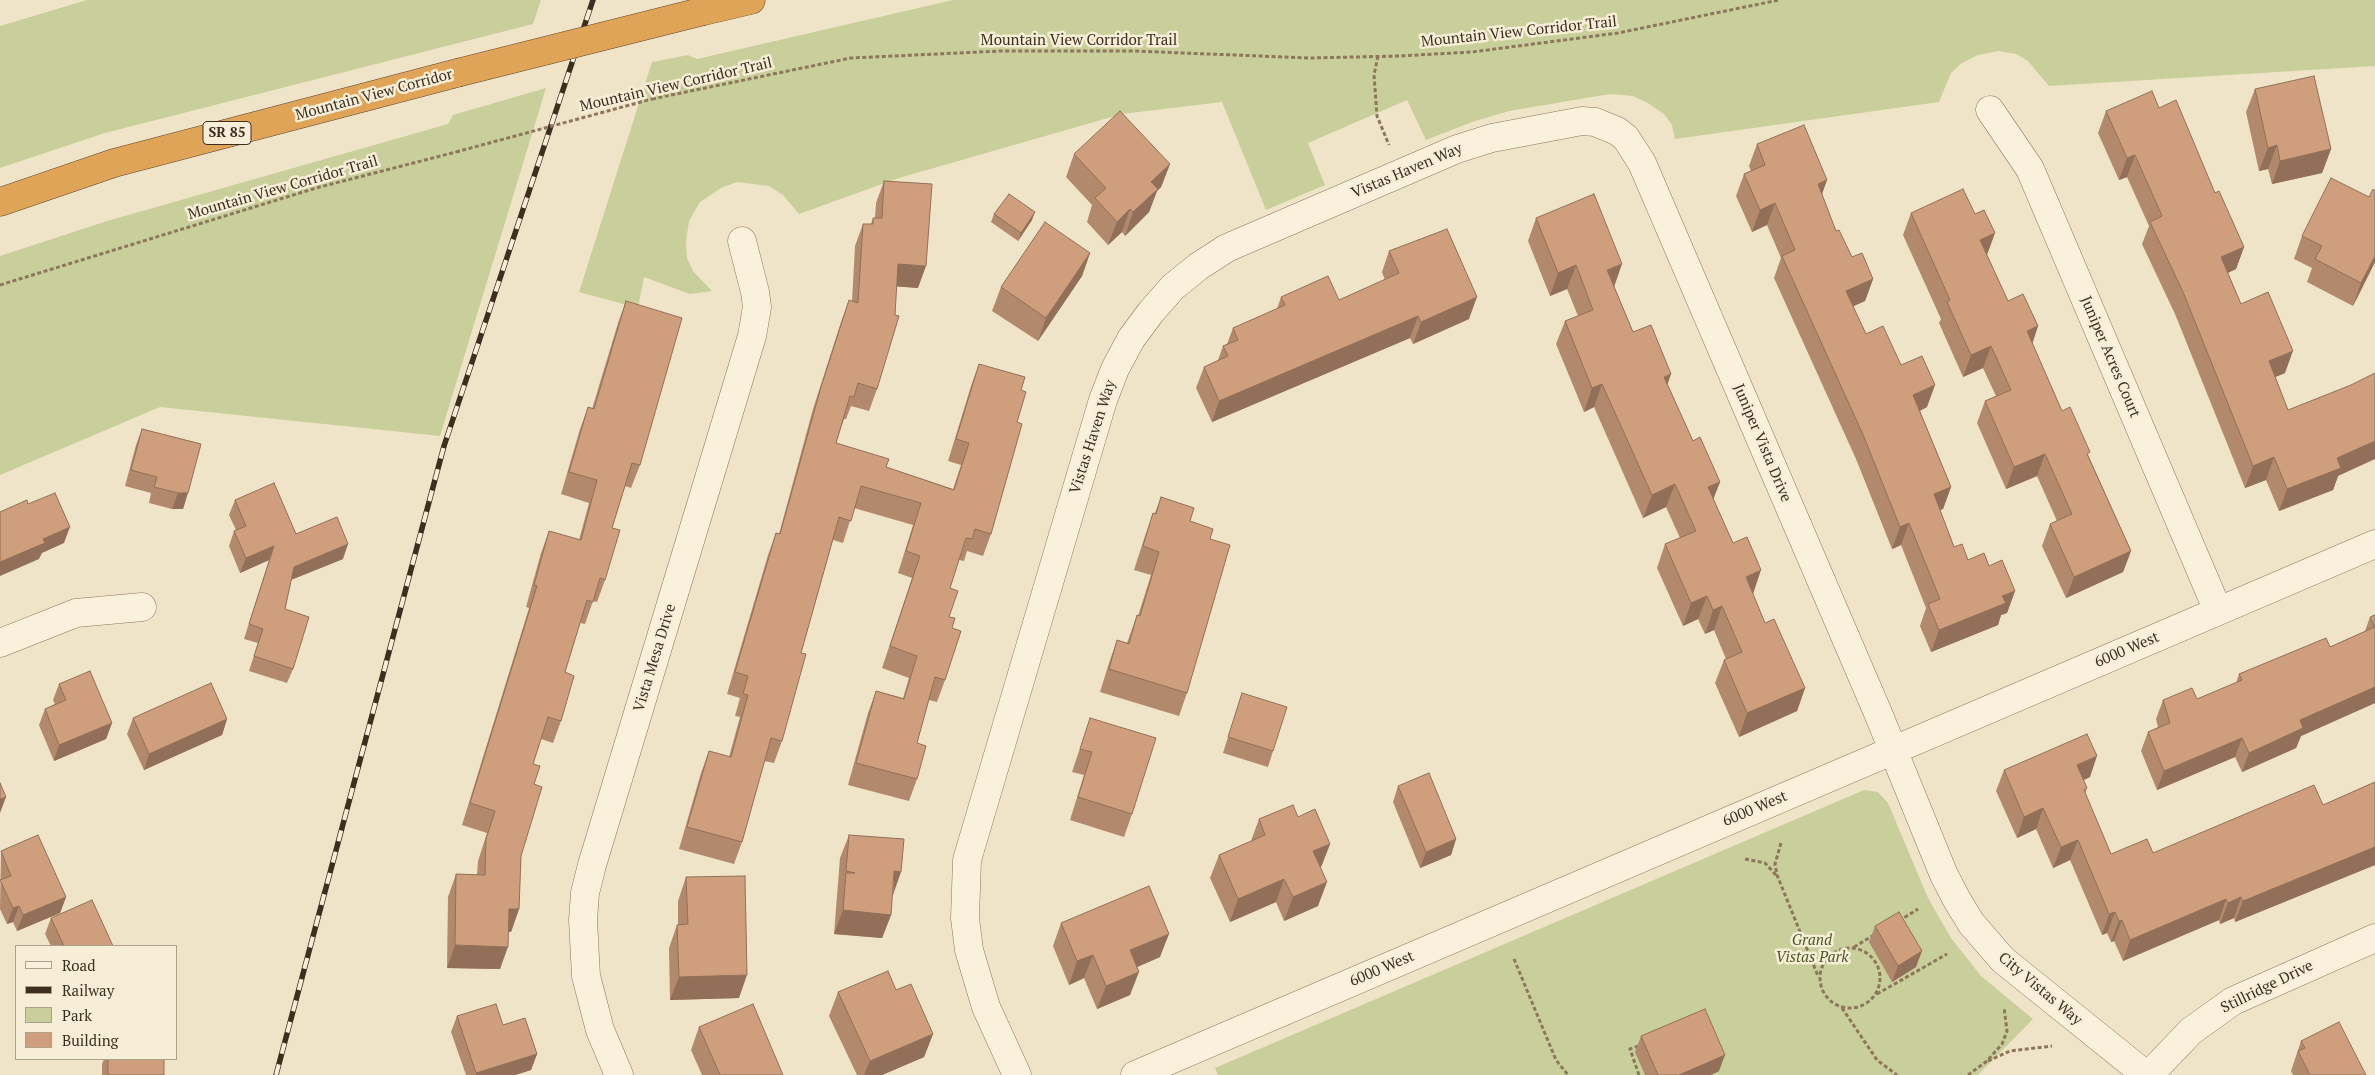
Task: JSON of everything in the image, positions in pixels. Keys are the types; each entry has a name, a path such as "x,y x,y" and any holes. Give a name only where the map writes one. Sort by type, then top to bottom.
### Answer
{"highway":[{"name":"Mountain View Corridor","path":"0,202 114,163 457,72 751,0"}],"street":[{"name":"Juniper Acres Court","path":"1990,110 2030,169 2218,611"},
{"name":"Vistas Haven Way","path":"1016,1075 986,1007 969,950 965,918 967,860 1103,400 1115,369 1131,339 1150,312 1173,287 1199,266 1227,248 1439,156 1492,138 1582,121 1606,125 1626,138"},
{"name":"Juniper Vista Drive","path":"1626,138 1642,163 1893,750"},
{"name":"Vista Mesa Drive","path":"619,1075 600,1030 586,976 583,930 585,893 597,847 752,336 756,307 755,292 742,241"},
{"name":"6000 West","path":"1134,1075 2375,544"},
{"path":"0,643 76,613 142,607"},
{"name":"City Vistas Way","path":"1893,750 1944,875 1971,923 2003,960 2021,976 2148,1075"},
{"name":"Stillridge Drive","path":"2148,1075 2191,1031 2233,1001 2375,938"}],"path":[{"name":"Mountain View Corridor Trail","path":"0,285 316,188 652,99 861,58 1001,51 1134,52 1310,58 1472,52 1545,44 1690,20 1779,0"},
{"path":"1378,56 1374,75 1378,116"},
{"path":"1781,843 1776,864 1777,875 1825,996 1841,1008 1877,1060 1897,1075"},
{"path":"1745,859 1765,863 1777,875"},
{"path":"1894,924 1918,910"},
{"path":"1819,978 1820,968 1833,952 1853,947 1878,933"},
{"path":"1853,947 1867,953 1878,964 1880,985 1876,995"},
{"path":"1841,1008 1861,1007 1876,995 1946,954"},
{"path":"1514,959 1556,1060 1568,1075"},
{"path":"1988,1061 2002,1044 2007,1031 2004,1007"},
{"path":"1641,1074 1630,1049 1647,1042"},
{"path":"1968,1075 1988,1061 2010,1051 2052,1046"},
{"path":"1889,1069 1891,1075"}],"green space":[{"path":"87,0 541,0 533,24 105,133 0,168 0,26"},
{"path":"953,0 2375,0 2375,66 2049,86 2028,61 2016,54 1999,51 1978,55 1962,63 1951,73 1939,102 1675,139 1672,125 1664,114 1633,96 1610,94 1509,111 1472,122 1426,140 1407,100 1308,143 1325,185 1266,210 1222,102 1122,114 899,178 799,214 783,195 769,186 737,182 721,188 700,202 689,221 686,242 687,258 693,271 712,291 690,294 644,277 638,308 579,292 652,62 688,55 697,59"},
{"path":"546,88 440,436 160,407 0,475 0,256 107,221 448,124 453,115"},
{"name":"Grand Vistas Park","path":"1864,790 1878,792 1888,803 1928,898 1951,938 1981,976 2033,1019 1978,1075 1218,1075 1215,1068"}],"building":[{"path":"2314,76 2331,149 2280,161 2277,145 2268,148 2255,89"},
{"path":"2152,91 2159,108 2176,100 2215,193 2219,191 2244,247 2221,257 2241,304 2268,292 2293,351 2269,361 2288,410 2351,385 2375,373 2375,441 2337,458 2341,468 2287,489 2274,457 2253,466 2183,292 2150,222 2162,216 2135,155 2127,158 2106,111"},
{"path":"1120,111 1170,164 1151,182 1158,189 1133,212 1130,209 1117,222 1095,198 1106,188 1074,154"},
{"path":"1804,125 1827,180 1818,184 1836,231 1839,230 1852,257 1862,253 1873,279 1846,291 1866,334 1883,326 1901,365 1922,356 1935,385 1913,395 1951,487 1934,494 1954,547 1962,544 1968,560 1984,553 1989,566 2002,560 2015,591 2002,596 2006,603 1939,630 1928,604 1940,599 1909,523 1900,527 1864,437 1782,256 1795,250 1775,203 1760,210 1744,174 1765,165 1757,144"},
{"path":"2331,178 2369,197 2373,189 2375,191 2375,256 2361,283 2315,259 2322,246 2302,236"},
{"path":"884,181 932,184 926,266 898,264 895,315 899,316 877,389 858,383 854,397 850,396 836,443 889,459 886,467 954,490 969,443 956,439 979,364 1025,377 1021,390 1026,392 1017,422 1022,424 991,534 975,529 972,539 966,538 950,588 958,591 949,617 955,618 952,628 961,631 945,680 935,677 917,743 926,746 917,779 856,763 876,691 904,699 917,656 890,646 920,556 906,551 921,503 861,486 851,521 839,517 801,653 806,654 782,741 771,738 742,842 687,827 709,751 731,757 748,695 743,694 748,676 735,672 776,533 780,534 821,387 849,300 858,303 863,224 873,224 873,218 882,218"},
{"path":"1963,189 1975,214 1984,210 1995,233 1980,240 2008,301 2023,294 2038,326 2027,331 2062,411 2070,407 2090,452 2087,454 2131,551 2074,577 2050,524 2072,514 2045,454 2014,467 1985,401 2011,390 1991,346 1971,355 1947,302 1950,300 1911,213"},
{"path":"1009,194 1035,212 1021,233 994,214"},
{"path":"1594,194 1622,264 1607,270 1633,332 1651,325 1671,374 1664,377 1693,441 1700,437 1720,482 1708,487 1733,543 1747,537 1761,570 1746,577 1765,623 1774,619 1805,688 1747,713 1724,660 1742,652 1722,606 1713,610 1707,596 1691,603 1665,544 1696,531 1675,484 1652,495 1602,384 1592,388 1565,321 1593,310 1576,265 1558,273 1536,218"},
{"path":"1045,222 1090,253 1046,318 1001,287"},
{"path":"1447,229 1477,297 1421,322 1418,316 1219,401 1204,367 1228,356 1223,346 1238,340 1233,328 1285,305 1281,297 1328,276 1339,300 1399,273 1389,251"},
{"path":"626,301 682,318 640,465 632,463 612,528 620,530 605,580 600,578 593,602 587,600 565,672 574,676 561,721 548,717 533,764 540,766 534,784 542,787 521,856 519,909 509,909 508,947 455,945 456,874 485,875 486,839 495,811 470,803 537,586 534,585 549,531 581,540 597,480 569,472 588,407 594,409"},
{"path":"142,429 201,444 188,493 178,493 154,487 157,477 131,470"},
{"path":"274,483 296,534 337,517 348,544 294,567 285,609 309,617 293,669 254,656 263,629 249,624 274,546 246,558 234,531 246,526 235,500"},
{"path":"55,493 70,527 43,539 45,543 0,562 0,512 27,500 28,504"},
{"path":"1161,497 1194,508 1190,521 1213,529 1210,539 1230,545 1187,693 1109,669 1117,640 1129,644 1137,615 1140,616 1159,552 1143,546 1153,513 1156,514"},
{"path":"2375,615 2375,627 2370,617"},
{"path":"2375,627 2375,687 2300,720 2303,728 2249,753 2242,738 2164,771 2148,732 2170,723 2163,700 2192,688 2197,699 2242,680 2239,674 2326,638 2330,647"},
{"path":"90,671 112,723 59,745 45,709 66,700 59,684"},
{"path":"211,683 227,719 149,754 133,718"},
{"path":"1242,693 1287,707 1273,751 1228,737"},
{"path":"1090,718 1156,738 1132,814 1078,797 1092,752 1080,749"},
{"path":"2087,734 2097,756 2077,765 2087,788 2084,790 2111,854 2147,839 2153,853 2314,785 2323,805 2375,782 2375,847 2243,901 2241,897 2228,903 2226,899 2130,940 2122,920 2119,921 2115,912 2109,914 2078,840 2061,847 2043,808 2024,817 2004,770"},
{"path":"1429,773 1456,839 1426,852 1398,786"},
{"path":"0,783 6,797 0,799"},
{"path":"1293,805 1298,817 1315,809 1330,844 1313,851 1327,882 1293,897 1284,879 1238,899 1219,855 1265,835 1259,819"},
{"path":"38,835 66,897 23,915 19,906 13,908 0,880 11,876 1,851"},
{"path":"849,835 904,839 901,872 894,871 891,915 843,910 846,873 855,873 846,871"},
{"path":"745,876 747,975 679,977 677,925 688,924 686,877"},
{"path":"1149,886 1169,934 1130,950 1139,972 1106,986 1093,955 1077,961 1061,923"},
{"path":"92,900 113,945 64,945 51,918"},
{"path":"1899,912 1922,951 1898,966 1875,926"},
{"path":"888,971 896,990 911,984 933,1034 870,1061 838,992"},
{"path":"496,1004 503,1025 525,1018 537,1054 476,1073 457,1016"},
{"path":"753,1004 783,1075 720,1075 699,1027"},
{"path":"1705,1009 1725,1055 1679,1075 1658,1075 1641,1036"},
{"path":"2339,1022 2366,1075 2310,1075 2298,1051 2305,1048 2301,1041"},
{"path":"108,1060 164,1060 164,1075 108,1075"}],"railway":[{"path":"276,1075 444,446 593,0"}]}
